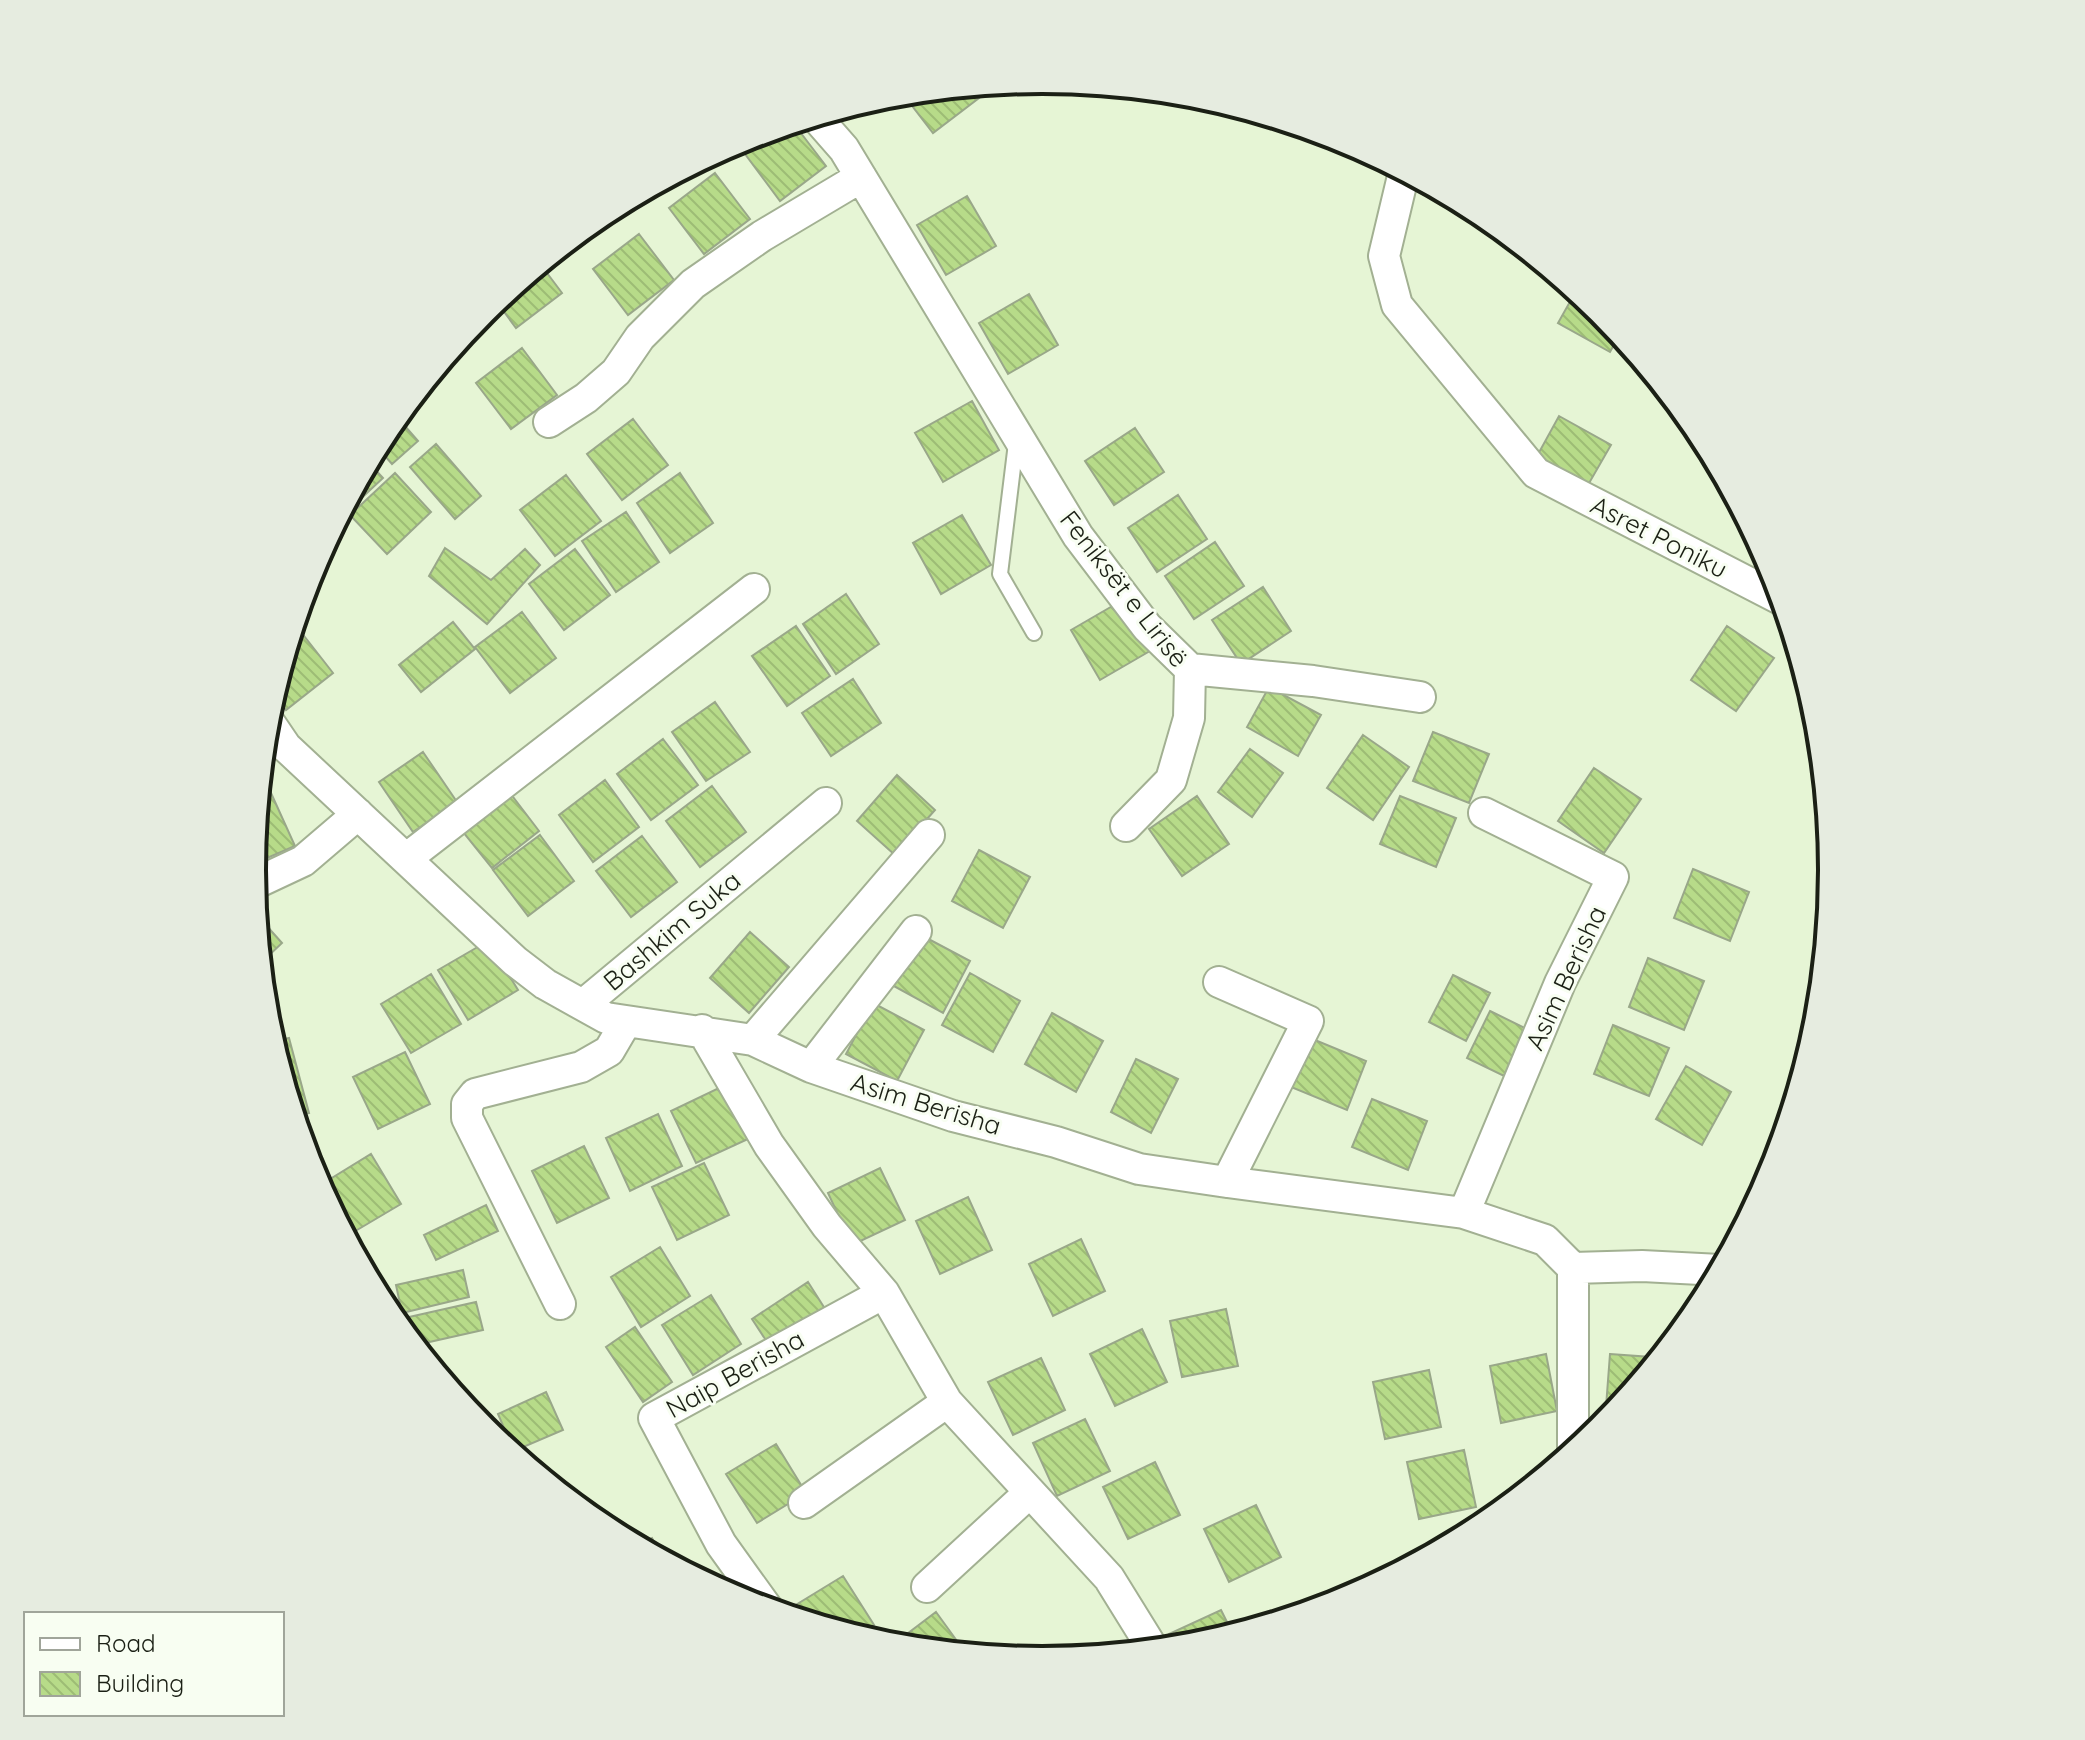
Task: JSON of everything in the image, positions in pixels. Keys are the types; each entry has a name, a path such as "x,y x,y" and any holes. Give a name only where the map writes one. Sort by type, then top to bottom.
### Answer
{"street":[{"name":"Feniksët e Lirisë","path":"824,126 844,149 1078,536 1147,627 1190,669 1189,718 1171,780 1126,826"},
{"path":"549,422 616,372 640,337 693,284 762,236 861,177"},
{"name":"Asret Poniku","path":"1402,182 1384,256 1397,305 1536,473 1766,592"},
{"path":"407,858 754,589"},
{"path":"1190,669 1313,681 1420,697"},
{"name":"Bashkim Suka","path":"278,736 286,747 515,961 545,984 584,1004 826,803"},
{"name":"Asim Berisha","path":"1464,1213 1560,983 1613,877 1484,813"},
{"path":"266,878 303,861 358,814"},
{"path":"753,1040 929,835"},
{"name":"Asim Berisha","path":"811,1067 916,931"},
{"path":"1219,982 1308,1021 1227,1182"},
{"name":"Asim Berisha","path":"584,1004 606,1018 753,1040 811,1067 953,1116 1056,1142 1139,1169 1464,1213 1545,1240 1573,1268"},
{"name":"Bashkim Suka","path":"560,1304 484,1155 467,1118 467,1104 475,1094 581,1067 609,1051 626,1022"},
{"path":"702,1030 769,1145 827,1226 884,1293 947,1402 1109,1578 1147,1639"},
{"path":"1573,1436 1573,1268 1642,1266 1708,1269"},
{"name":"Naip Berisha","path":"754,1590 721,1544 654,1418 884,1293"},
{"path":"804,1503 947,1402"},
{"path":"927,1587 1029,1493"}],"lane":[{"path":"1017,439 1000,574 1034,633"}],"building":[{"path":"979,97 979,98 933,133 912,106"},
{"path":"801,133 826,166 780,201 745,154"},
{"path":"715,173 750,219 704,254 669,208"},
{"path":"967,196 996,246 946,275 917,225"},
{"path":"639,234 674,280 628,315 593,269"},
{"path":"547,273 562,293 516,328 504,312"},
{"path":"1029,294 1058,345 1008,374 979,323"},
{"path":"1570,302 1614,345 1610,352 1558,323"},
{"path":"522,348 557,395 511,429 476,383"},
{"path":"972,401 999,450 943,482 915,433"},
{"path":"1559,416 1611,445 1588,485 1537,456"},
{"path":"633,419 668,465 622,500 587,454"},
{"path":"406,427 418,441 392,464 386,457"},
{"path":"1135,428 1164,472 1114,505 1085,461"},
{"path":"436,444 481,496 455,519 410,467"},
{"path":"377,471 383,478 362,497"},
{"path":"395,473 431,512 387,554 352,517 356,509"},
{"path":"680,473 713,523 670,553 637,503"},
{"path":"566,475 601,521 555,556 520,510"},
{"path":"1178,495 1207,539 1157,572 1128,528"},
{"path":"626,512 659,562 616,592 582,541"},
{"path":"962,515 991,565 941,594 913,543"},
{"path":"1215,542 1244,586 1194,619 1165,576"},
{"path":"445,548 491,580 525,549 540,565 487,624 429,576"},
{"path":"575,549 610,595 564,630 529,584"},
{"path":"1263,587 1291,631 1241,664 1212,620"},
{"path":"846,594 879,644 836,674 803,624"},
{"path":"1121,601 1150,651 1100,680 1071,630"},
{"path":"522,612 556,658 510,693 475,647"},
{"path":"453,622 475,649 421,692 399,665"},
{"path":"796,626 830,676 787,706 752,656"},
{"path":"1727,626 1774,658 1736,711 1691,680"},
{"path":"304,635 333,673 286,710 284,707"},
{"path":"853,679 881,723 831,756 802,713"},
{"path":"1269,687 1321,715 1298,756 1247,727"},
{"path":"715,702 750,752 706,781 672,732"},
{"path":"1433,732 1489,754 1469,803 1413,781"},
{"path":"1363,735 1409,767 1373,820 1327,788"},
{"path":"663,739 698,785 651,820 617,774"},
{"path":"1250,749 1283,773 1252,817 1218,792"},
{"path":"423,752 457,802 413,832 379,782"},
{"path":"1594,768 1641,799 1604,853 1558,821"},
{"path":"897,775 935,810 895,855 857,821"},
{"path":"605,780 639,827 593,862 559,815"},
{"path":"712,786 746,832 700,867 666,821"},
{"path":"507,789 539,831 492,868 459,827"},
{"path":"271,793 295,846 266,858 268,819"},
{"path":"1197,796 1229,844 1182,876 1149,829"},
{"path":"1400,796 1456,818 1436,867 1380,844"},
{"path":"540,835 574,881 528,916 493,870"},
{"path":"642,836 677,882 631,917 596,871"},
{"path":"979,850 1030,877 1003,928 952,901"},
{"path":"1693,869 1749,892 1730,941 1674,918"},
{"path":"269,928 282,943 271,953"},
{"path":"750,932 789,967 749,1013 710,978"},
{"path":"919,934 970,961 943,1013 892,985"},
{"path":"488,941 518,990 468,1020 438,970"},
{"path":"1648,958 1704,981 1684,1030 1629,1007"},
{"path":"970,973 1020,1001 993,1052 942,1025"},
{"path":"431,974 461,1024 411,1053 381,1004"},
{"path":"1453,975 1490,993 1466,1041 1429,1022"},
{"path":"873,1003 924,1030 897,1081 846,1054"},
{"path":"1490,1011 1527,1029 1504,1076 1467,1058"},
{"path":"1052,1013 1103,1041 1076,1092 1025,1064"},
{"path":"1613,1025 1669,1048 1649,1096 1594,1074"},
{"path":"289,1038 309,1113 306,1114 285,1039"},
{"path":"1310,1038 1366,1061 1347,1110 1291,1087"},
{"path":"405,1052 430,1104 378,1129 353,1077"},
{"path":"1136,1059 1178,1079 1151,1133 1111,1112"},
{"path":"1686,1066 1731,1092 1702,1145 1656,1119"},
{"path":"723,1086 748,1139 696,1163 671,1111"},
{"path":"1372,1099 1427,1121 1408,1170 1352,1147"},
{"path":"658,1114 682,1166 630,1191 606,1138"},
{"path":"584,1146 609,1198 557,1223 532,1171"},
{"path":"371,1154 401,1204 356,1231 331,1178"},
{"path":"704,1163 729,1215 677,1240 652,1187"},
{"path":"880,1168 905,1220 852,1245 828,1193"},
{"path":"968,1197 992,1250 940,1274 916,1221"},
{"path":"486,1205 498,1231 436,1260 424,1235"},
{"path":"1081,1239 1105,1291 1053,1316 1029,1264"},
{"path":"660,1247 690,1296 641,1327 611,1277"},
{"path":"463,1270 469,1297 405,1312 400,1306 396,1285"},
{"path":"808,1282 827,1312 771,1348 752,1319"},
{"path":"711,1295 741,1344 693,1375 662,1325"},
{"path":"476,1302 483,1330 427,1342 409,1317"},
{"path":"1226,1309 1238,1366 1182,1377 1170,1321"},
{"path":"635,1327 672,1382 643,1402 606,1347"},
{"path":"1142,1329 1167,1382 1115,1406 1090,1354"},
{"path":"1546,1354 1557,1411 1501,1423 1490,1366"},
{"path":"1610,1354 1646,1357 1626,1382 1606,1403"},
{"path":"1041,1358 1065,1410 1013,1435 988,1382"},
{"path":"1429,1370 1441,1427 1385,1439 1373,1382"},
{"path":"546,1392 563,1430 524,1447 504,1428 498,1414"},
{"path":"1085,1419 1110,1471 1057,1496 1033,1443"},
{"path":"776,1444 806,1493 757,1523 726,1474"},
{"path":"1464,1450 1476,1507 1419,1519 1407,1462"},
{"path":"1155,1462 1180,1515 1128,1539 1103,1487"},
{"path":"1256,1505 1281,1557 1229,1582 1204,1529"},
{"path":"843,1576 874,1625 842,1620 795,1606"},
{"path":"1221,1610 1228,1623 1194,1631 1169,1634"},
{"path":"936,1612 957,1641 941,1639 907,1634"}]}
